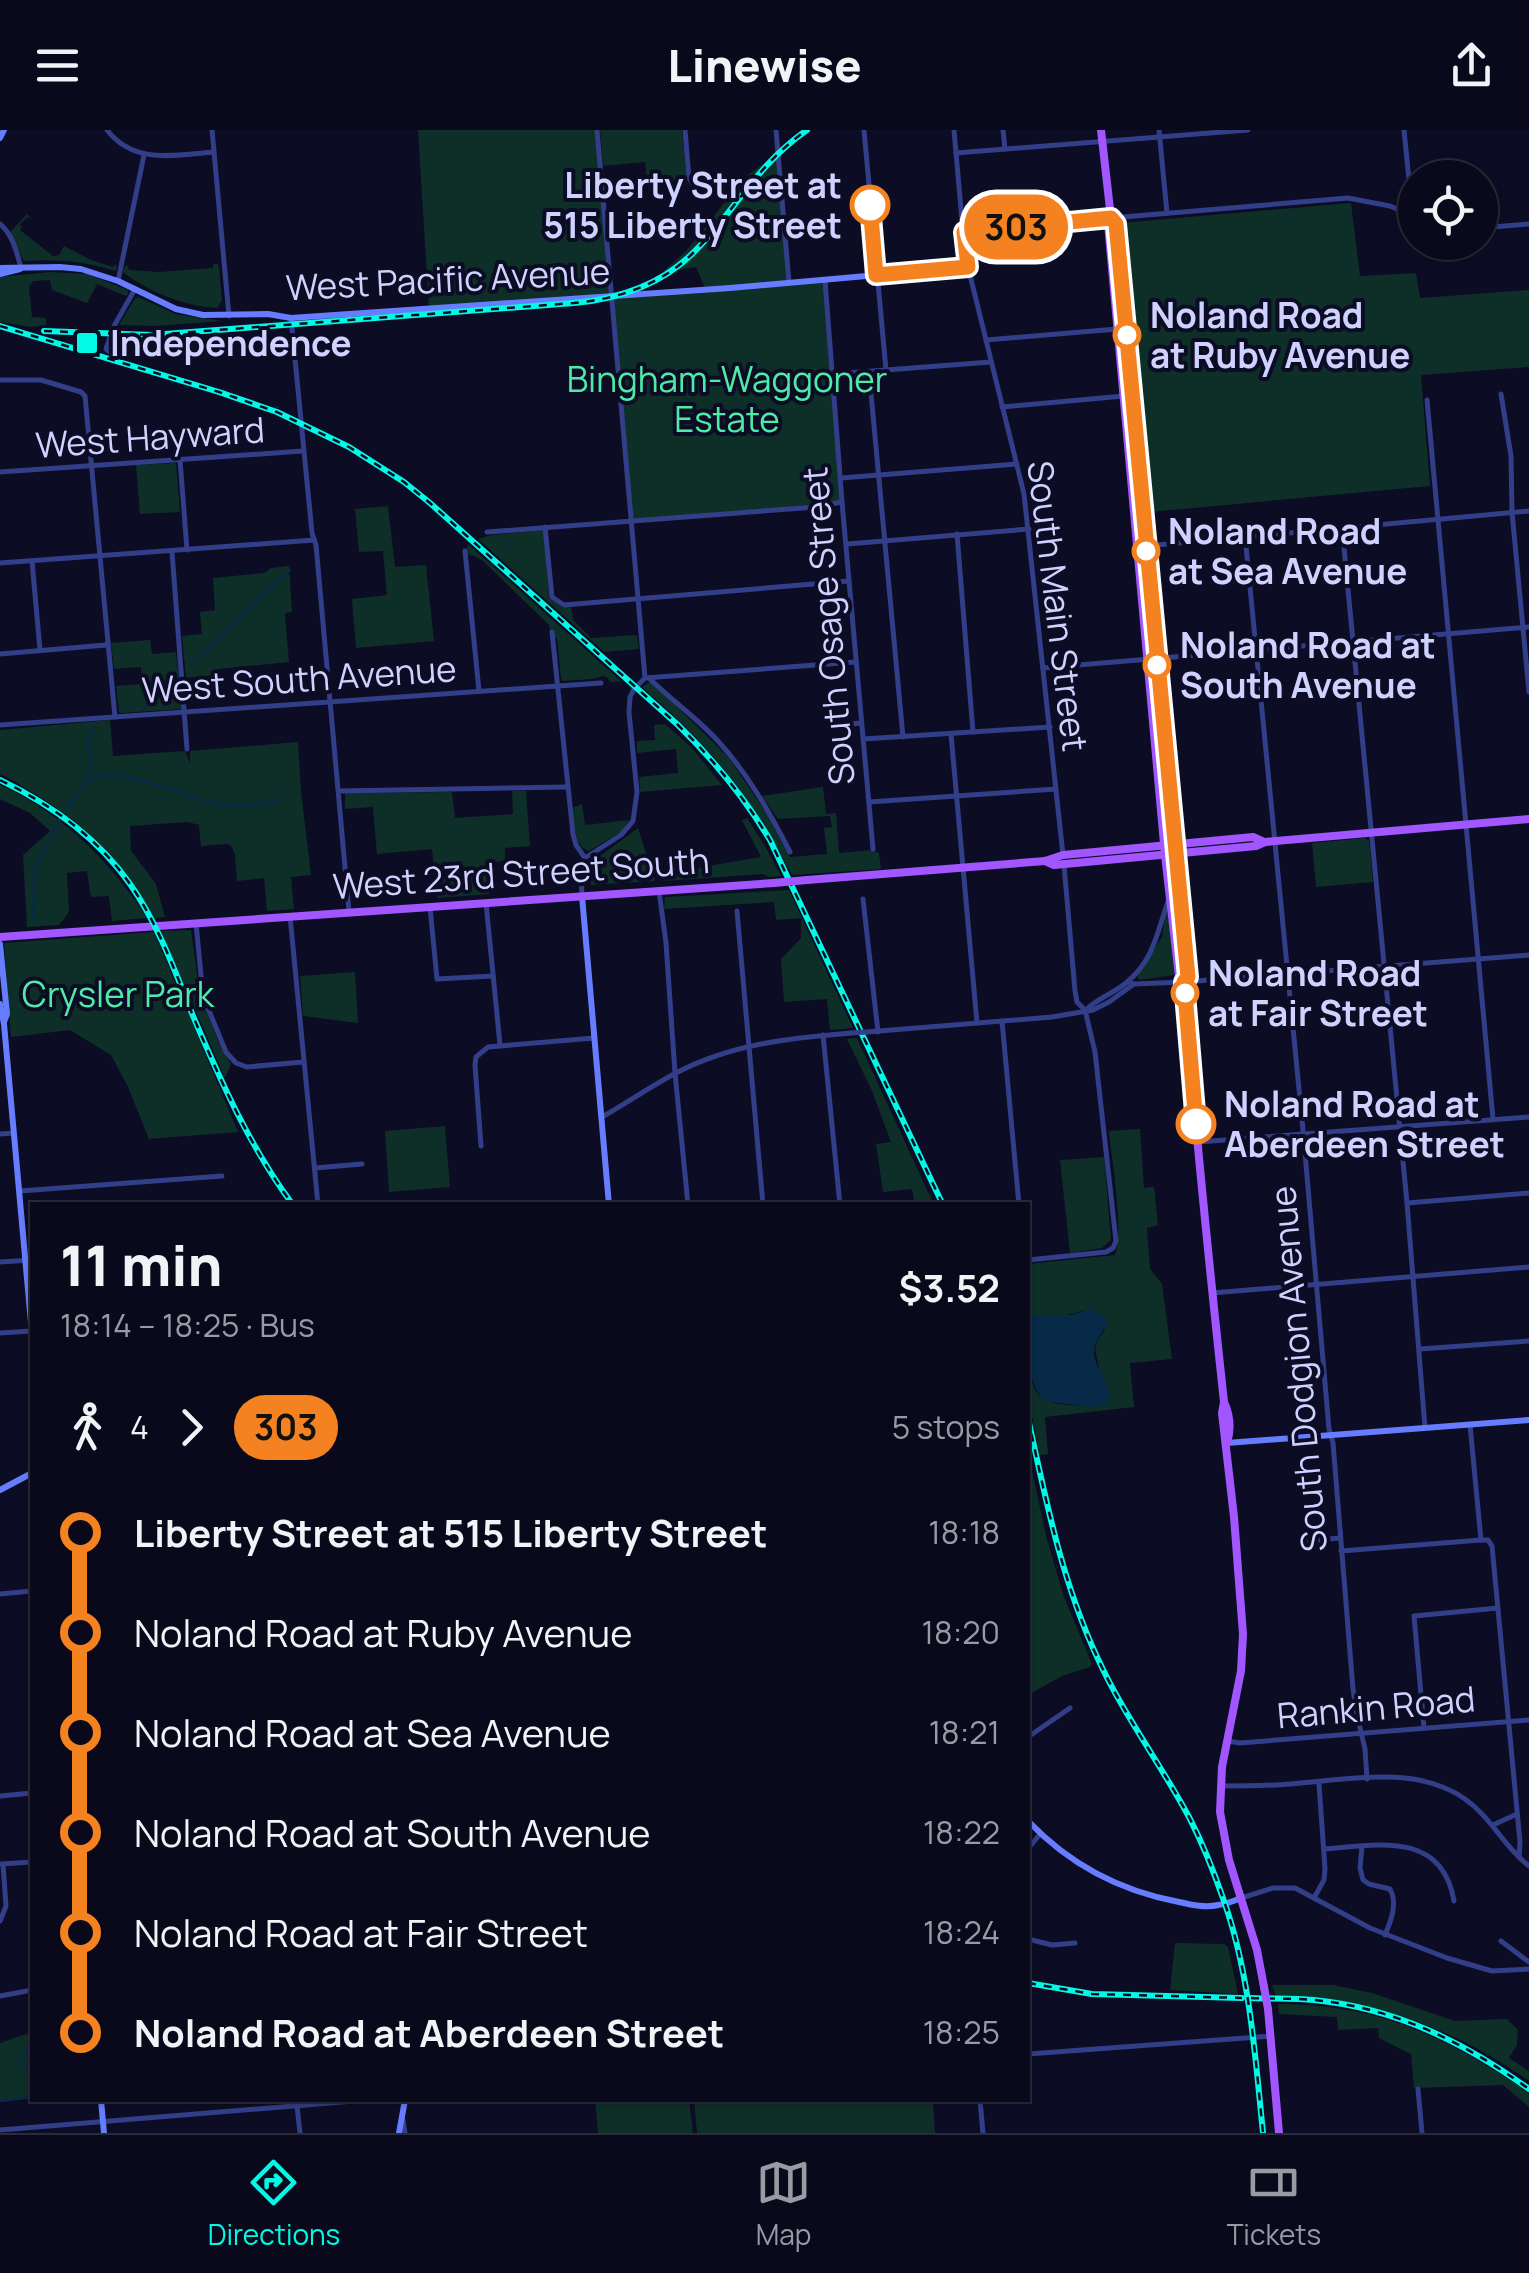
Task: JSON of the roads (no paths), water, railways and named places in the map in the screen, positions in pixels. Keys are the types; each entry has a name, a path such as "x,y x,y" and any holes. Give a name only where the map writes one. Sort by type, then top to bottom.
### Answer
{"main road":[{"path":"1101,130 1111,218 1116,224 1170,850 1188,977 1184,982"},
{"name":"West 23rd Street South","path":"0,940 1045,861 1054,865 1064,859 1253,838 1270,842 1529,819"},
{"path":"1170,850 1170,896 1179,976 1184,982 1212,1293 1230,1434 1227,1443 1242,1604 1242,1672 1220,1786 1224,1838 1258,1950 1272,2036 1279,2133"}],"street":[{"path":"0,138 4,130"},
{"path":"106,130 126,148 144,155 214,152"},
{"path":"212,130 228,316"},
{"path":"597,130 647,678 733,759 755,789 790,852"},
{"path":"685,130 689,178 696,190"},
{"path":"776,130 789,282"},
{"path":"864,130 886,370"},
{"name":"South Main Street","path":"954,130 968,267 1029,528 1074,991 1077,1002 1086,1010 1091,1029 1116,1240 1106,1252 1030,1260"},
{"path":"1003,130 1005,149"},
{"path":"956,154 1159,133 1248,130"},
{"path":"1404,130 1407,160"},
{"path":"1159,133 1167,213"},
{"path":"118,280 144,155"},
{"path":"964,232 1348,198 1398,210"},
{"path":"0,224 16,248 21,268"},
{"path":"1498,227 1529,224"},
{"name":"West Pacific Avenue","path":"0,271 70,268 118,280 176,309 204,315 268,314 291,318 968,267"},
{"name":"South Osage Street","path":"825,280 873,850"},
{"path":"111,338 136,289"},
{"path":"291,318 349,912"},
{"path":"986,340 1122,328"},
{"path":"833,374 992,362"},
{"path":"869,372 902,737"},
{"path":"0,380 30,378 85,396 115,716"},
{"path":"1501,394 1511,456 1512,512 1526,627 1529,692"},
{"path":"1002,406 1128,396"},
{"path":"1427,400 1493,1119"},
{"name":"West Hayward","path":"0,472 303,451"},
{"path":"180,460 187,550"},
{"path":"840,478 1017,464"},
{"path":"487,532 842,502"},
{"path":"1142,546 1529,511"},
{"path":"546,527 552,597 564,605 849,581"},
{"path":"1342,527 1426,1428"},
{"path":"846,544 1029,528"},
{"path":"957,534 973,732"},
{"name":"South Dodgion Avenue","path":"1245,536 1270,842 1288,974 1355,1708 1367,1778"},
{"path":"0,563 314,540"},
{"path":"465,551 479,691"},
{"path":"172,552 187,749"},
{"path":"32,561 40,650"},
{"path":"1043,668 1526,627"},
{"path":"552,632 572,834 585,858"},
{"path":"0,654 108,642"},
{"path":"610,1202 581,873 585,858 622,836 633,821 637,792 629,712 634,688 647,678 855,662"},
{"name":"West South Avenue","path":"0,725 601,683"},
{"path":"830,726 861,724"},
{"path":"862,738 1050,726"},
{"path":"951,734 977,1023"},
{"path":"340,791 568,786"},
{"path":"868,802 1056,789"},
{"path":"659,891 688,1202"},
{"path":"1131,983 1156,941 1170,896"},
{"path":"863,898 878,1032"},
{"path":"486,903 500,1045"},
{"path":"430,906 438,979 493,976"},
{"path":"737,911 763,1202"},
{"path":"290,916 318,1202"},
{"path":"196,923 203,998 232,1060 248,1067 304,1062"},
{"path":"0,940 7,1014 4,1024"},
{"path":"602,1118 675,1073 710,1057 787,1038 1052,1016 1086,1010 1090,1004 1131,983 1529,955"},
{"path":"0,1004 29,1260 0,1262"},
{"path":"1002,1021 1019,1202"},
{"path":"824,1035 840,1202"},
{"path":"481,1146 475,1059 482,1050 500,1045 596,1038"},
{"path":"1198,1142 1529,1117"},
{"path":"0,1134 14,1133"},
{"path":"314,1168 362,1164"},
{"path":"20,1191 222,1176"},
{"path":"1407,1203 1529,1193"},
{"path":"1212,1293 1529,1267"},
{"path":"0,1334 30,1332"},
{"path":"1420,1349 1529,1341"},
{"path":"1227,1443 1529,1420"},
{"path":"1470,1424 1482,1540"},
{"path":"0,1490 30,1475"},
{"path":"1307,1541 1340,1538"},
{"path":"1341,1550 1490,1541 1510,1722 1519,1858"},
{"path":"0,1594 30,1591"},
{"path":"1424,1728 1414,1616 1498,1608"},
{"path":"1030,1735 1070,1708"},
{"name":"Rankin Road","path":"1228,1741 1529,1720"},
{"path":"1220,1786 1392,1777 1436,1783 1467,1800 1529,1866"},
{"path":"1314,1898 1324,1880 1318,1782"},
{"path":"0,1796 30,1794"},
{"path":"1493,1825 1518,1814"},
{"path":"1030,1823 1062,1853 1093,1873 1159,1898 1214,1906 1283,1887 1295,1888 1386,1935 1476,1968 1492,1972 1529,1965"},
{"path":"1030,1846 1040,1834"},
{"path":"1324,1849 1403,1845 1436,1863 1450,1884 1454,1901"},
{"path":"1362,1846 1362,1880 1390,1889 1393,1895 1386,1935"},
{"path":"0,1921 6,1906 1,1864 30,1862"},
{"path":"1030,1938 1075,1944"},
{"path":"1500,1941 1529,1965"},
{"path":"0,1996 30,1990"},
{"path":"1030,2054 1272,2036"},
{"path":"1418,2089 1422,2133"},
{"path":"101,2102 104,2133"},
{"path":"0,2130 344,2102"},
{"path":"402,2133 405,2102"},
{"path":"980,2102 983,2133"},
{"path":"298,2106 300,2133"}],"water":[{"path":"1090,1309 1108,1320 1094,1350 1108,1391 1106,1405 1044,1401 1033,1382 1030,1318 1071,1315"}],"waterway":[{"path":"191,664 290,570"},
{"path":"142,709 179,677"},
{"path":"67,808 89,776 87,739 95,727"},
{"path":"89,781 100,776 133,779 228,805 283,799"},
{"path":"33,921 35,869 60,818"},
{"path":"30,2047 18,2064 30,2066"},
{"path":"0,2101 30,2097"}],"railway":[{"path":"44,331 152,335 574,303 622,294 680,265 773,159 807,130"},
{"path":"0,326 277,412 349,447 430,503 678,725 728,780 770,840 942,1202"},
{"path":"0,780 72,824 103,851 130,884 173,965 237,1114 291,1202"},
{"path":"1030,1427 1056,1541 1085,1630 1119,1699 1189,1817 1224,1901 1246,1986 1263,2133"},
{"path":"1030,1983 1092,1994 1242,1998"},
{"path":"1251,1998 1344,2004 1400,2019 1454,2042 1529,2089"}],"place":[{"name":"Liberty Street at 515 Liberty Street","path":"870,205"},
{"name":"Noland Road at Ruby Avenue","path":"1127,335"},
{"name":"Independence","path":"87,343"},
{"name":"Noland Road at Sea Avenue","path":"1146,551"},
{"name":"Noland Road at South Avenue","path":"1157,665"},
{"name":"Noland Road at Fair Street","path":"1185,993"},
{"name":"Noland Road at Aberdeen Street","path":"1196,1124"}],"park label":[{"name":"Bingham-Waggoner Estate","path":"727,399"},
{"name":"Crysler Park","path":"118,994"}]}
